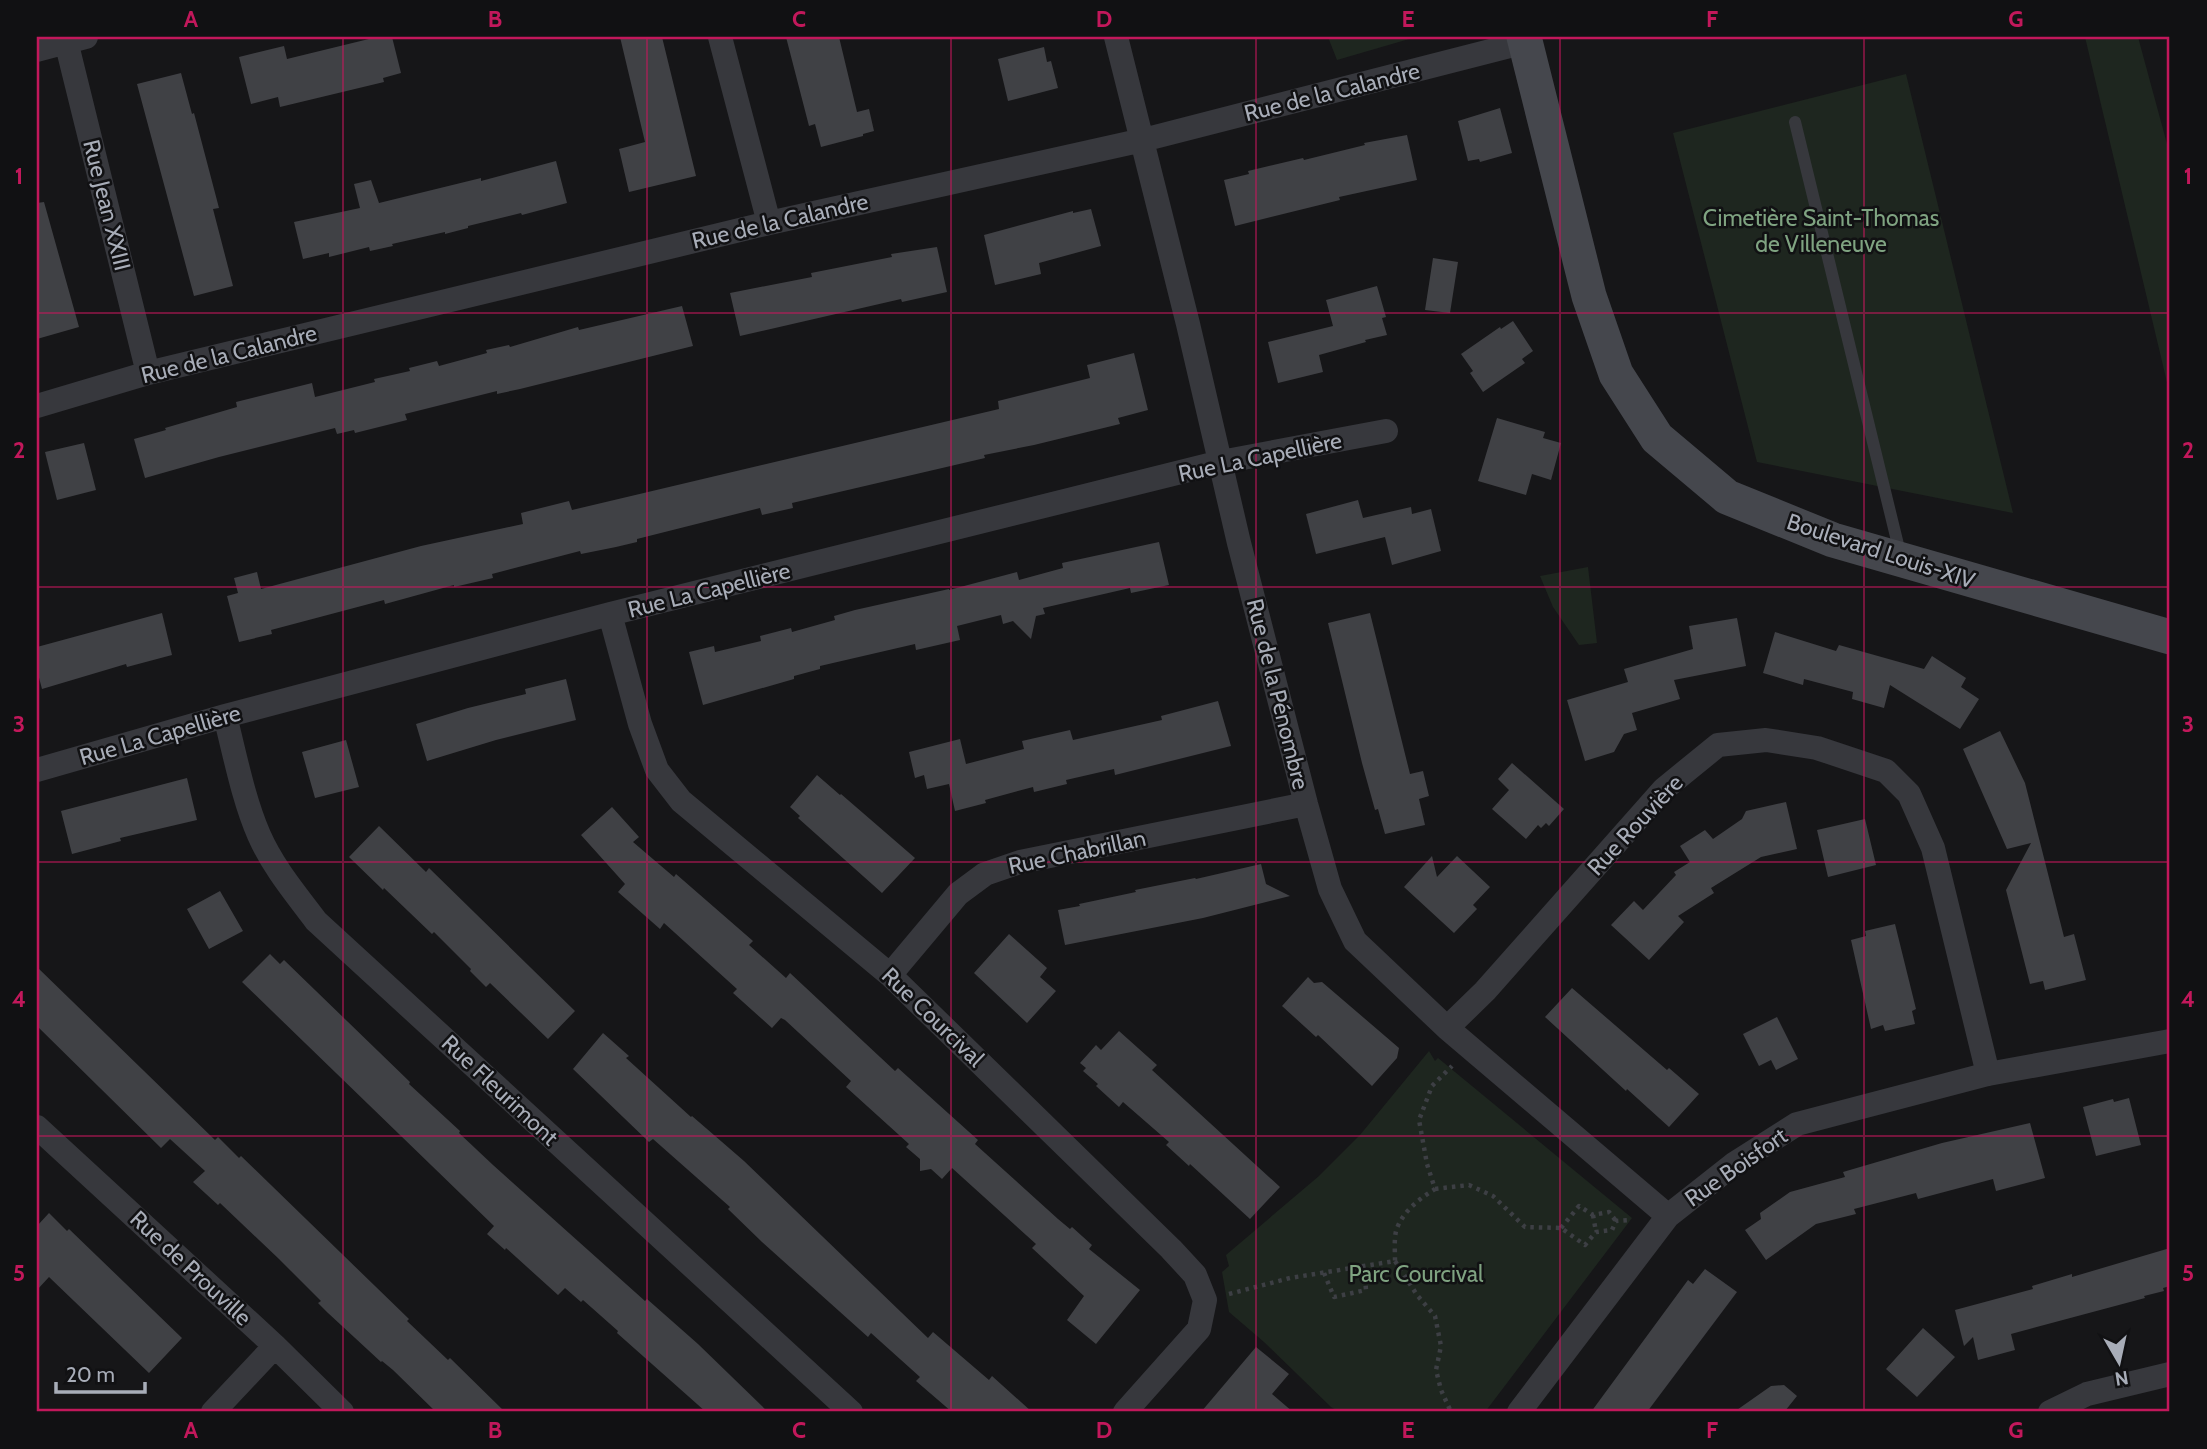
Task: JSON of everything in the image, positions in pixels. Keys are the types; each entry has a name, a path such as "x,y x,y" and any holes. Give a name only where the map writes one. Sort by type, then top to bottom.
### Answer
{"main road":[{"name":"Boulevard Louis-XIV","path":"1525,40 1589,296 1616,374 1657,438 1727,497 1833,540 2170,637"}],"street":[{"path":"720,37 769,223"},
{"name":"Rue de la Pénombre","path":"1116,37 1239,543 1330,889 1355,940 1469,1048 1668,1216"},
{"path":"37,50 72,39"},
{"name":"Rue Jean XXIII","path":"72,39 148,373"},
{"name":"Rue de la Calandre","path":"37,406 148,373 769,223 1143,140 1525,40"},
{"name":"Rue La Capellière","path":"37,770 225,716 610,614 1221,462 1386,431"},
{"name":"Rue Courcival","path":"610,614 640,724 657,770 681,801 890,975 1171,1249 1195,1275 1205,1300"},
{"name":"Rue Fleurimont","path":"225,716 259,835 280,873 316,920 851,1412"},
{"name":"Rue Rouvière","path":"1447,1028 1485,991 1664,789 1718,745 1766,740 1817,748 1886,771 1909,794 1933,848 1989,1074"},
{"name":"Rue Chabrillan","path":"890,975 957,894 985,874 1020,862 1306,804"},
{"name":"Rue Boisfort","path":"1519,1412 1668,1216 1734,1164 1797,1124 1989,1074 2170,1041"},
{"name":"Rue de Prouville","path":"37,1127 275,1346 342,1412"},
{"path":"1125,1412 1199,1329 1205,1300"},
{"path":"213,1412 275,1346"},
{"path":"2050,1412 2087,1394 2170,1374"}],"lane":[{"path":"1795,122 1902,560"}],"path":[{"path":"1435,1188 1427,1164 1419,1120 1432,1086 1469,1048"},
{"path":"1451,1412 1436,1370 1441,1346 1435,1316 1416,1295 1395,1261 1396,1232 1405,1213 1435,1188 1469,1185 1493,1196 1525,1227 1561,1228 1585,1245 1596,1232 1612,1230 1616,1221"},
{"path":"1561,1228 1579,1206 1592,1215 1596,1232"},
{"path":"1592,1215 1609,1212 1616,1221"},
{"path":"1616,1221 1668,1216"},
{"path":"1205,1300 1290,1278 1395,1261"},
{"path":"1324,1273 1334,1297 1366,1290 1364,1266"}],"green space":[{"path":"1328,37 1416,37 1337,60"},
{"path":"2085,37 2138,37 2170,155 2170,395"},
{"name":"Cimetière Saint-Thomas de Villeneuve","path":"1906,74 2013,513 1757,462 1673,133"},
{"path":"1588,567 1597,643 1579,645 1553,607 1540,576"},
{"name":"Parc Courcival","path":"1429,1051 1435,1061 1438,1058 1632,1218 1485,1412 1339,1412 1229,1312 1222,1272 1229,1266 1226,1255 1319,1176 1360,1135"}],"building":[{"path":"377,37 392,37 401,73 383,78 384,82 280,107 278,97 251,104 239,57 284,46 287,59"},
{"path":"620,37 662,37 696,176 629,192 619,149 645,142"},
{"path":"786,37 839,37 857,112 869,109 874,131 821,147 815,124 809,126"},
{"path":"1044,47 1047,62 1051,61 1058,88 1008,101 998,59"},
{"path":"181,73 219,208 213,209 233,286 194,296 137,84"},
{"path":"1500,108 1512,153 1480,162 1479,159 1468,161 1458,121"},
{"path":"1407,135 1417,180 1339,197 1340,200 1235,226 1224,180 1249,174 1248,171"},
{"path":"556,161 567,203 370,251 369,247 329,257 329,253 303,259 294,222 360,208 354,184 371,180 379,203 481,178 481,181"},
{"path":"44,202 79,327 37,339 37,203"},
{"path":"1091,209 1101,246 1039,263 1041,274 995,285 984,235 1073,211"},
{"path":"937,247 947,292 902,302 901,299 740,336 730,293 812,277 811,273 892,257 891,254"},
{"path":"1433,258 1458,262 1450,313 1425,310"},
{"path":"1377,286 1386,317 1382,318 1387,335 1319,355 1323,372 1278,383 1268,342 1333,326 1326,300"},
{"path":"682,306 693,346 405,414 407,420 355,433 354,430 337,434 335,428 145,478 134,439 237,407 236,402 312,383 315,397 375,382 374,379 410,371 409,368 437,361 439,366 487,353 486,350 509,345 510,347 578,327 579,330"},
{"path":"1513,321 1533,351 1522,359 1525,363 1483,392 1461,354"},
{"path":"1134,353 1148,410 1118,418 1120,424 792,503 793,508 762,515 760,508 637,539 637,542 581,554 580,551 492,574 493,578 454,585 385,604 384,600 271,630 272,634 239,642 227,596 238,593 234,578 257,572 261,589 421,546 523,524 521,513 569,501 572,510 999,409 998,401 1090,378 1087,365"},
{"path":"1497,418 1545,432 1543,438 1561,443 1551,480 1532,474 1526,495 1478,481"},
{"path":"84,443 96,490 57,500 45,452"},
{"path":"1358,500 1363,518 1411,507 1412,514 1431,509 1441,551 1392,565 1385,537 1316,554 1306,514"},
{"path":"1159,542 1169,585 1131,593 1130,588 1043,608 1045,614 1036,616 1031,639 1013,621 1003,624 1001,615 957,626 960,640 916,650 915,644 820,666 820,669 794,676 794,679 703,705 689,652 714,646 715,652 761,641 760,636 791,628 792,632 835,620 834,616 855,610 1017,572 1019,580 1063,568 1062,563"},
{"path":"162,613 172,655 127,667 126,664 42,689 37,670 37,647"},
{"path":"1370,613 1410,774 1423,771 1429,796 1419,799 1425,825 1385,834 1378,809 1375,810 1362,763 1328,623"},
{"path":"1737,618 1746,666 1674,680 1680,699 1632,713 1637,730 1624,734 1614,752 1585,761 1567,700 1628,682 1624,669 1693,649 1689,626"},
{"path":"1775,632 1836,651 1839,645 1924,669 1932,656 1966,678 1961,687 1979,699 1960,729 1890,685 1884,708 1852,699 1853,692 1804,679 1803,685 1763,673"},
{"path":"566,679 576,720 427,761 416,724 526,694 525,689"},
{"path":"1218,701 1231,746 1115,775 1114,769 1066,780 1067,784 1034,792 1033,787 955,811 949,784 927,789 924,775 915,778 909,752 960,739 966,764 1024,749 1022,741 1070,730 1073,740 1162,720 1161,716"},
{"path":"2000,731 2025,783 2064,937 2074,934 2086,980 2045,990 2043,981 2030,984 2006,890 2031,843 2007,849 1963,749"},
{"path":"346,740 359,787 315,798 302,752"},
{"path":"1512,763 1564,809 1549,826 1546,823 1541,828 1538,825 1526,839 1492,809 1509,790 1498,779"},
{"path":"817,775 915,858 882,893 798,818 800,816 790,807"},
{"path":"187,778 197,820 120,838 121,841 72,854 61,811"},
{"path":"1786,802 1797,849 1761,857 1711,888 1714,893 1678,916 1684,922 1649,960 1611,925 1634,901 1643,910 1676,875 1674,872 1690,862 1680,846 1705,830 1713,839 1742,819 1746,811"},
{"path":"612,807 639,837 633,842 674,877 676,874 753,941 749,945 786,978 790,973 895,1071 898,1068 978,1140 975,1144 1058,1219 1070,1229 1072,1227 1092,1245 1089,1249 1140,1290 1096,1344 1067,1320 1084,1296 1032,1248 1036,1244 952,1168 942,1179 931,1169 920,1171 920,1159 906,1147 909,1144 846,1087 851,1081 785,1020 781,1018 772,1028 733,993 737,989 664,923 660,929 618,892 625,884 581,835"},
{"path":"1865,819 1876,865 1828,877 1817,830"},
{"path":"379,826 426,872 429,868 575,1011 548,1039 490,983 486,987 434,932 432,934 349,857"},
{"path":"1432,856 1437,877 1457,856 1490,887 1473,905 1477,909 1454,933 1404,887"},
{"path":"1261,864 1266,884 1290,896 1203,918 1065,945 1058,910 1136,892 1135,890"},
{"path":"220,891 243,931 209,949 187,909"},
{"path":"1895,924 1916,1009 1912,1011 1915,1024 1885,1031 1883,1025 1871,1029 1851,940 1866,936 1865,931"},
{"path":"1009,934 1047,968 1040,977 1056,991 1027,1023 974,973"},
{"path":"270,954 280,964 284,960 493,1165 645,1301 647,1299 698,1344 768,1412 706,1412 583,1300 581,1302 565,1288 558,1295 487,1234 494,1226 242,982"},
{"path":"37,967 215,1140 218,1137 239,1158 241,1156 409,1319 407,1321 448,1360 450,1358 505,1412 436,1412 328,1313 318,1303 321,1301 279,1259 220,1203 218,1205 193,1182 205,1171 170,1139 161,1148 37,1026"},
{"path":"1308,977 1314,983 1322,982 1399,1048 1397,1058 1372,1086 1318,1035 1316,1037 1282,1006"},
{"path":"1572,988 1699,1094 1669,1127 1545,1017"},
{"path":"1777,1017 1798,1059 1776,1070 1771,1060 1759,1066 1743,1034"},
{"path":"1119,1031 1157,1065 1152,1070 1280,1187 1250,1219 1166,1145 1169,1142 1123,1102 1119,1107 1083,1071 1086,1068 1080,1063 1096,1045 1101,1050"},
{"path":"603,1033 629,1056 626,1058 744,1161 928,1338 933,1332 989,1380 992,1376 1032,1412 952,1412 916,1381 920,1377 871,1333 868,1337 762,1242 728,1209 730,1207 653,1139 649,1142 573,1069"},
{"path":"2129,1098 2141,1145 2096,1156 2083,1107"},
{"path":"2030,1123 2045,1178 1996,1191 1993,1179 1918,1199 1916,1193 1854,1209 1856,1214 1816,1224 1766,1260 1745,1230 1761,1219 1760,1213 1790,1192 1845,1177 1843,1172 1942,1143"},
{"path":"49,1213 182,1338 149,1373 49,1277 37,1290 37,1226"},
{"path":"2170,1248 2170,1286 2163,1288 2164,1291 2011,1334 2015,1350 1978,1360 1973,1337 1964,1346 1955,1310 2033,1289 2032,1286 2072,1274 2072,1277"},
{"path":"1705,1269 1737,1292 1647,1412 1591,1412 1688,1280 1693,1284"},
{"path":"1923,1328 1955,1357 1917,1397 1886,1369"},
{"path":"1256,1347 1289,1374 1272,1394 1293,1412 1201,1412"},
{"path":"1784,1385 1797,1396 1785,1411 1734,1412 1771,1386"}]}
